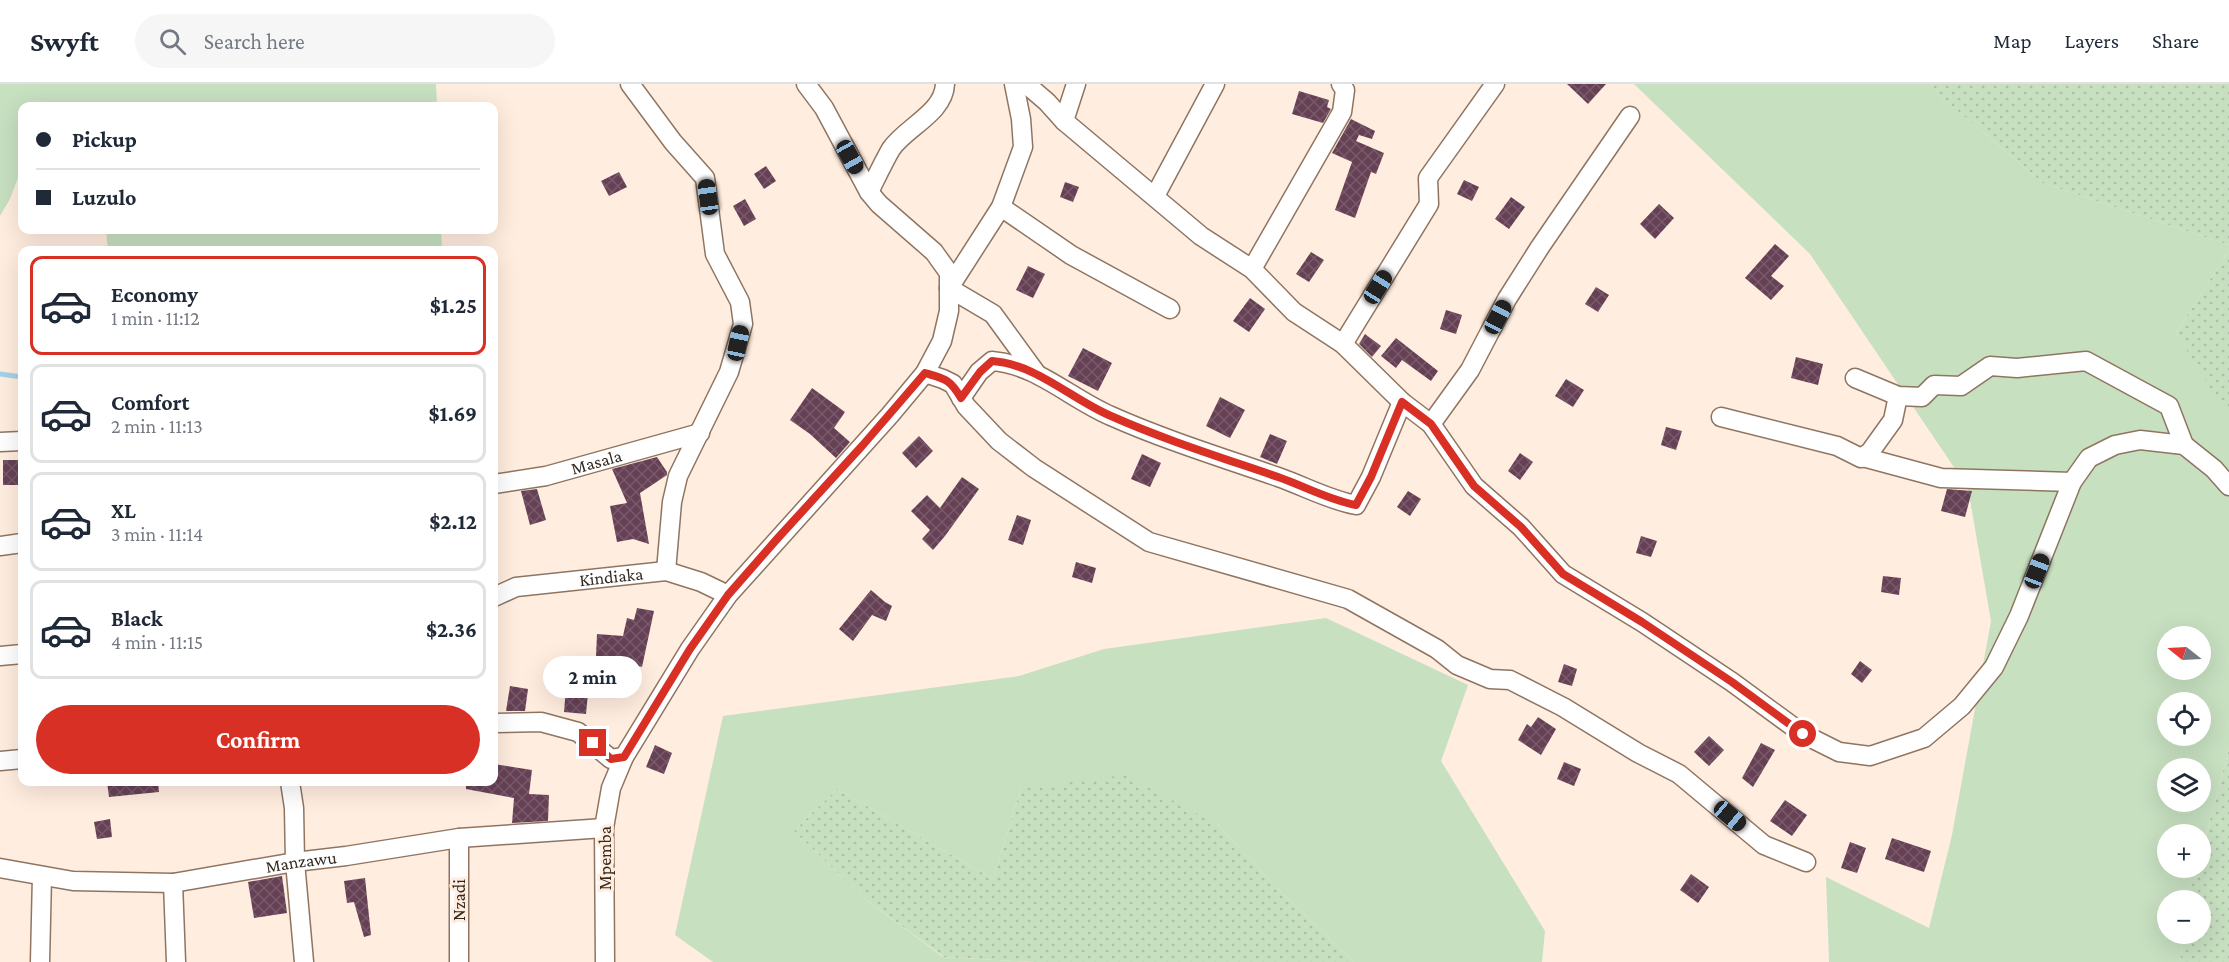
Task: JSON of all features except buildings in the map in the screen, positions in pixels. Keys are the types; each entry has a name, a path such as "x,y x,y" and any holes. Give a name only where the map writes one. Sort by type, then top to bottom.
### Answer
{"street":[{"path":"630,84 673,141 705,178 716,254 740,302 742,324 729,372 678,476 672,502 666,571"},
{"path":"806,84 824,108 869,192 879,204 934,252 949,273 949,288"},
{"path":"869,192 891,149 941,100 945,84"},
{"path":"949,288 1001,207 1023,147 1021,119 1014,84"},
{"path":"1026,84 1064,121 1201,236 1252,269 1294,312 1342,344 1402,402 1431,424 1474,486 1521,527 1563,574 1642,622 1732,682 1803,734 1839,752 1870,756 1924,738 1962,706 1994,667 2019,616 2072,482 2089,458 2115,445 2140,440 2184,445"},
{"path":"1064,121 1076,84"},
{"path":"1155,196 1215,84"},
{"path":"1252,269 1342,112 1345,90 1341,84"},
{"path":"1342,344 1429,204 1428,178 1495,84"},
{"path":"1431,424 1470,370 1507,299 1540,247 1630,116"},
{"path":"1001,207 1071,255 1170,309"},
{"path":"949,288 993,314 1036,373"},
{"name":"Mpemba","path":"605,962 604,828 611,788 624,757 690,649 728,595 925,373 942,341 947,325 949,288"},
{"path":"1855,378 1898,396 1922,397 1934,385 1961,386 1990,366 2017,368 2086,360 2169,406 2184,445 2214,469 2229,486"},
{"path":"961,398 980,372 992,361 1005,362 1036,373 1076,399 1110,416 1341,502 1356,505 1371,477 1402,402"},
{"path":"925,373 953,384 966,406 999,441 1016,455 1149,542 1348,599 1437,649 1457,665 1490,679 1510,680 1563,707 1638,753 1679,774 1764,845 1806,862"},
{"path":"1863,457 1870,452 1893,420 1898,396"},
{"path":"1721,417 1837,446 1861,458 1941,478 2072,482"},
{"name":"Masala","path":"498,483 546,476 700,434"},
{"path":"0,442 18,441"},
{"path":"0,546 18,544"},
{"name":"Kindiaka","path":"498,595 516,587 666,571 701,582 728,595"},
{"path":"0,656 18,654"},
{"path":"498,723 541,722 578,732 611,759 624,757"},
{"path":"0,761 18,759"},
{"path":"291,786 304,962"},
{"name":"Manzawu","path":"0,868 73,881 173,883 459,838 604,828"},
{"name":"Nzadi","path":"459,838 459,962"},
{"path":"40,962 42,876"},
{"path":"173,883 176,962"}],"green space":[{"path":"0,84 436,84 437,102 18,102 18,178 10,199 0,216"},
{"path":"1634,84 1930,84 1946,101 2043,183 2229,245 2229,250 2176,333 2229,415 2229,749 2209,824 2157,824 2157,878 2194,878 2191,890 2157,890 2157,944 2182,944 2180,962 1829,962 1826,877 1929,928 1952,835 1991,621 1968,488 1810,254"},
{"path":"1930,84 2229,84 2229,245 2043,183 1946,101"},
{"path":"106,234 441,234 442,246 108,246"},
{"path":"2229,250 2229,415 2227,415 2176,333"},
{"path":"1326,618 1468,685 1441,761 1545,931 1542,962 1354,962 1280,891 1217,824 1021,789 993,879 837,789 794,831 864,898 943,957 1033,962 713,962 675,935 723,716 1019,676 1104,649"},
{"path":"2229,749 2229,962 2180,962 2182,944 2211,944 2211,890 2191,890 2194,878 2211,878 2211,824 2209,824"},
{"path":"1124,775 1217,824 1280,891 1354,962 1033,962 944,957 864,898 794,831 837,789 993,879 1021,789"}],"waterway":[{"path":"0,374 18,376"}],"route":[{"path":"593,743 611,759 624,757 690,649 728,595 925,373 953,384 961,398 980,372 992,361 1005,362 1036,373 1076,399 1110,416 1341,502 1356,505 1371,477 1402,402 1431,424 1474,486 1521,527 1563,574 1642,622 1732,682 1803,734"}]}
